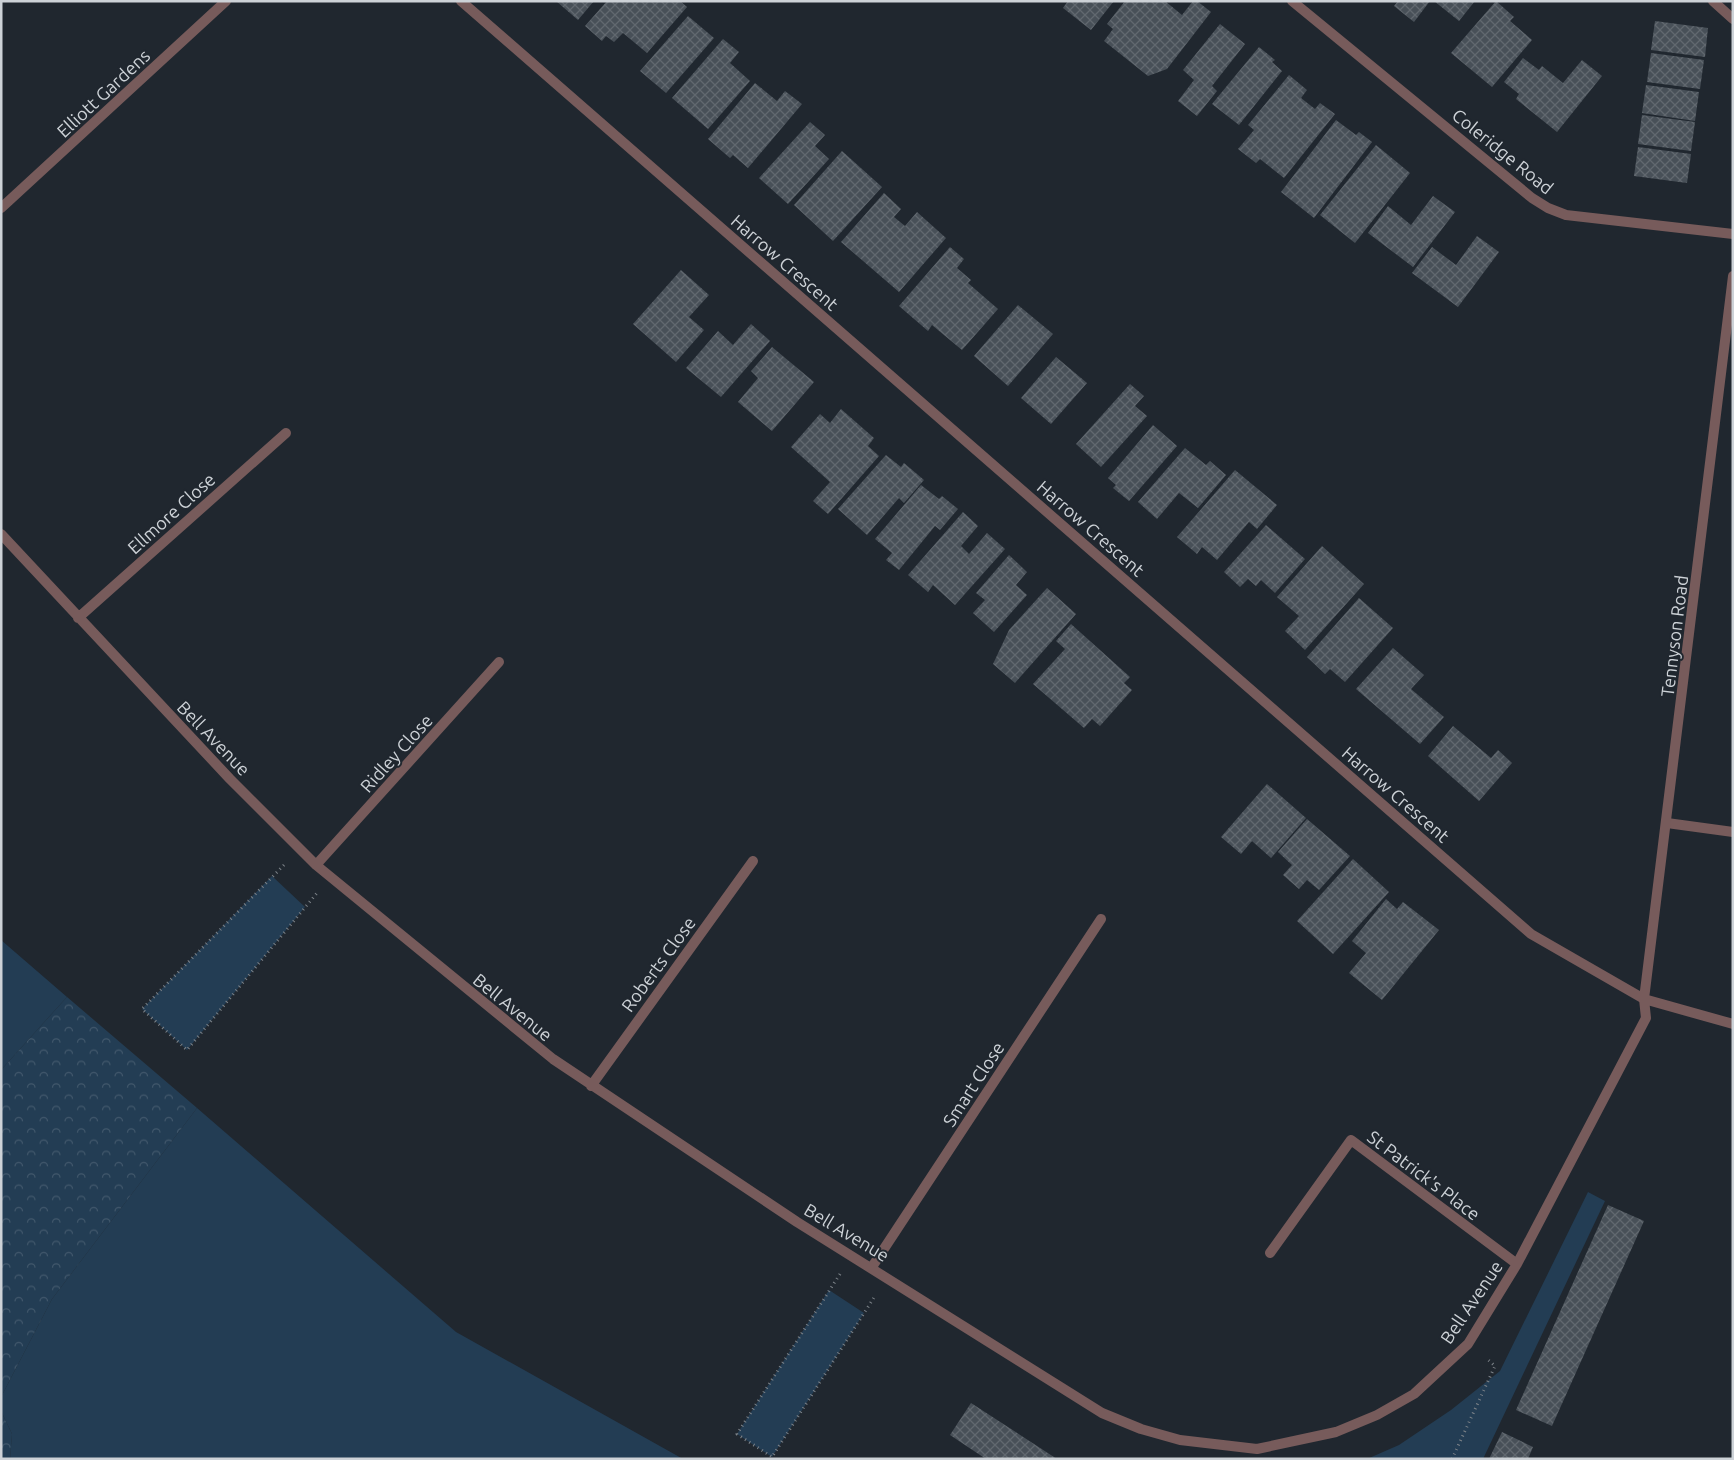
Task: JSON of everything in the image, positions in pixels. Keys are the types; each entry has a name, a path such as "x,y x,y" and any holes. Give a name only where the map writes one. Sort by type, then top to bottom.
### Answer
{"street":[{"name":"Elliott Gardens","path":"1,208 226,1"},
{"name":"Harrow Crescent","path":"461,1 1531,934 1644,999 1733,1024"},
{"name":"Coleridge Road","path":"1292,1 1548,208 1566,215 1733,234"},
{"path":"1713,1 1733,19"},
{"name":"Tennyson Road","path":"1644,999 1733,276"},
{"name":"Ellmore Close","path":"78,618 286,433"},
{"name":"Bell Avenue","path":"1,534 230,779 316,865 460,985 553,1059 797,1222 852,1254 1102,1413 1142,1429 1180,1440 1257,1449 1336,1432 1377,1415 1414,1394 1468,1344 1517,1264 1646,1018 1644,999"},
{"name":"Ridley Close","path":"316,865 499,662"},
{"path":"1667,823 1733,832"},
{"name":"Roberts Close","path":"591,1086 753,861"},
{"name":"Smart Close","path":"872,1267 1100,919"},
{"name":"St Patrick's Place","path":"1270,1253 1351,1140 1517,1264"}],"path":[{"path":"300,848 142,1009 187,1050 330,876"},
{"path":"852,1254 737,1434 772,1457 888,1277"},
{"path":"1452,1459 1495,1366 1468,1344"}],"green space":[{"path":"272,876 305,907 187,1050 142,1009"},
{"path":"1,940 67,997 1,1070"},
{"path":"67,997 197,1108 52,1299 1,1397 1,1070"},
{"path":"197,1108 456,1332 683,1459 10,1459 12,1434 1,1411 1,1397 52,1299"},
{"path":"1588,1192 1605,1201 1483,1459 1367,1459 1399,1445 1451,1410 1500,1371"},
{"path":"829,1290 864,1313 772,1457 737,1434"},
{"path":"1,1411 12,1434 10,1459 1,1459"}],"building":[{"path":"556,1 594,1 578,20"},
{"path":"607,1 680,1 687,7 647,53 623,33 614,42 606,36 602,41 585,26"},
{"path":"1068,1 1114,1 1091,30 1063,8"},
{"path":"1125,1 1165,1 1182,15 1193,1 1197,1 1211,12 1167,69 1148,76 1104,41 1113,29 1107,24"},
{"path":"1398,1 1430,1 1414,22 1394,6"},
{"path":"1434,1 1475,1 1459,21"},
{"path":"1496,1 1514,17 1510,21 1532,40 1492,87 1451,53"},
{"path":"688,16 714,38 666,93 640,71"},
{"path":"1655,21 1708,28 1705,57 1651,50"},
{"path":"1220,24 1245,44 1212,86 1217,91 1197,116 1178,101 1194,80 1183,70"},
{"path":"723,39 739,52 730,63 750,81 708,129 672,98"},
{"path":"1259,47 1275,60 1272,62 1282,71 1239,125 1212,104"},
{"path":"1651,53 1704,60 1700,89 1647,82"},
{"path":"1523,58 1539,70 1542,66 1563,83 1582,60 1602,76 1557,132 1516,99 1519,94 1504,82"},
{"path":"1289,75 1307,90 1301,98 1315,109 1320,103 1335,114 1284,178 1260,159 1256,163 1238,149 1254,130 1248,125"},
{"path":"755,83 777,101 785,91 802,104 748,168 733,155 730,158 708,139"},
{"path":"1646,85 1699,92 1695,121 1642,113"},
{"path":"1642,115 1695,122 1691,151 1638,144"},
{"path":"1336,120 1356,135 1359,132 1372,142 1314,218 1281,192"},
{"path":"810,122 825,135 815,146 829,159 788,204 759,178"},
{"path":"1376,145 1410,173 1355,243 1320,215"},
{"path":"1638,147 1691,154 1687,183 1634,176"},
{"path":"842,151 882,187 833,241 794,205"},
{"path":"884,193 901,209 894,217 905,226 917,212 946,238 899,292 841,242"},
{"path":"1433,196 1455,212 1413,267 1368,233 1388,206 1411,225"},
{"path":"1477,236 1499,252 1458,307 1412,273 1432,247 1456,265"},
{"path":"950,247 964,259 957,268 971,280 968,283 998,309 962,350 932,325 928,331 899,306"},
{"path":"681,270 709,295 689,317 704,330 676,362 633,324"},
{"path":"1018,305 1053,334 1008,386 974,356"},
{"path":"751,324 770,341 721,397 686,368 718,331 733,345"},
{"path":"772,347 814,382 772,431 738,402 758,378 751,371"},
{"path":"1056,357 1087,383 1051,424 1021,398"},
{"path":"1130,384 1144,396 1135,406 1147,416 1101,467 1076,444"},
{"path":"841,409 874,438 868,446 879,456 828,514 813,501 830,482 791,447 820,414 830,423"},
{"path":"1153,425 1177,446 1129,501 1113,488 1116,485 1108,478"},
{"path":"1185,448 1206,465 1210,461 1226,475 1198,508 1179,493 1157,519 1138,502"},
{"path":"886,455 901,467 904,463 924,480 904,503 899,498 867,535 838,509"},
{"path":"1235,470 1277,505 1257,529 1249,522 1217,560 1202,547 1197,554 1177,537"},
{"path":"921,485 939,499 942,496 958,509 940,530 935,526 899,570 886,560 892,553 875,539"},
{"path":"963,512 978,526 961,546 969,554 987,533 1005,549 955,605 933,585 928,592 908,575"},
{"path":"1266,525 1305,559 1275,593 1261,580 1256,586 1248,579 1240,587 1224,572"},
{"path":"1322,546 1364,584 1305,650 1285,631 1299,616 1277,597"},
{"path":"1009,555 1027,572 1016,585 1027,595 994,632 973,613 985,600 976,593"},
{"path":"1047,588 1076,614 1015,683 993,664 1009,630"},
{"path":"1359,598 1393,628 1345,682 1330,669 1325,674 1307,657"},
{"path":"1071,624 1130,677 1124,683 1132,690 1100,726 1092,719 1084,728 1033,684 1065,649 1056,641"},
{"path":"1393,648 1424,675 1411,689 1444,717 1420,744 1356,689"},
{"path":"1453,726 1491,758 1498,750 1512,763 1479,801 1428,756"},
{"path":"1267,784 1306,818 1271,858 1252,841 1241,854 1221,837"},
{"path":"1307,819 1350,856 1319,890 1307,880 1299,889 1283,875 1292,865 1278,852"},
{"path":"1353,859 1389,892 1333,954 1297,921"},
{"path":"1386,899 1397,909 1403,902 1439,930 1382,1000 1349,973 1366,953 1352,941"},
{"path":"1608,1205 1644,1221 1552,1426 1516,1410"},
{"path":"971,1403 1057,1459 986,1459 950,1435"},
{"path":"1502,1432 1533,1447 1528,1459 1489,1459"}]}
